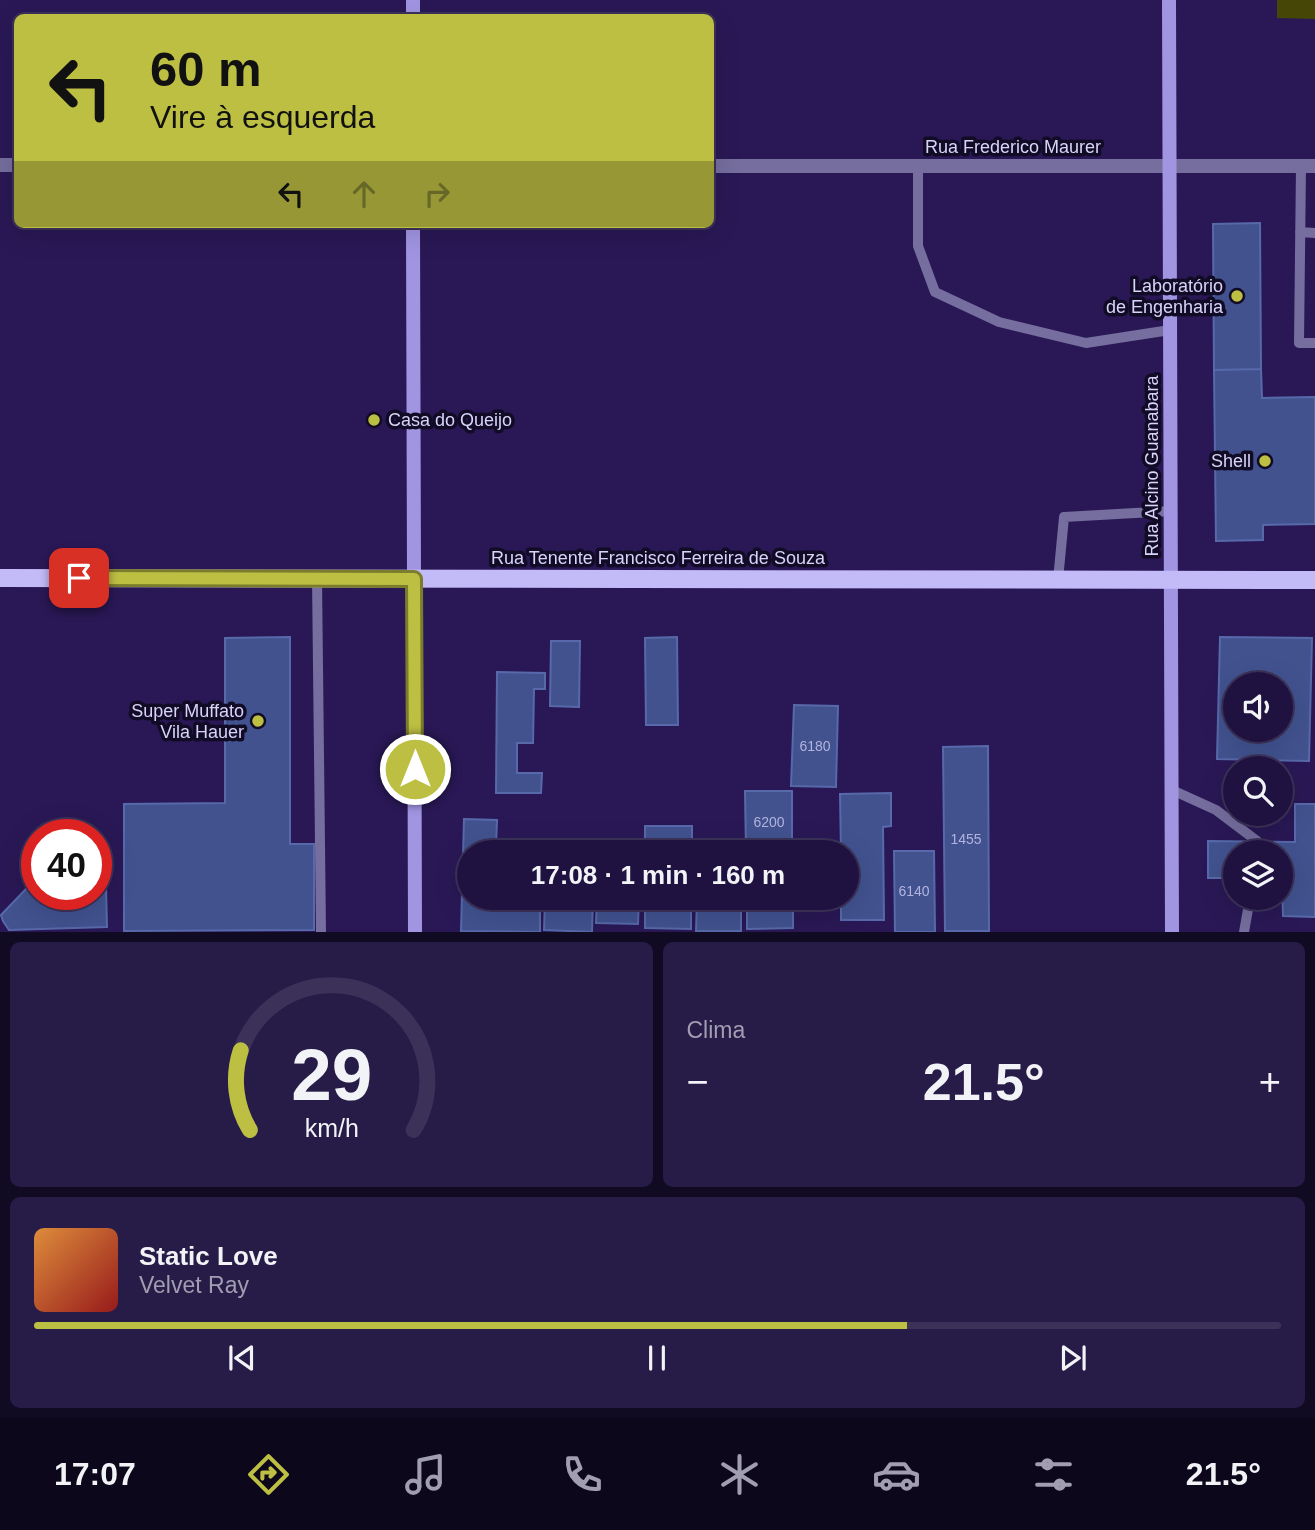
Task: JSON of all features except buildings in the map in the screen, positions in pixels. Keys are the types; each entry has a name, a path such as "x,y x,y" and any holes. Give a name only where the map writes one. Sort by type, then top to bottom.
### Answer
{"main road":[{"name":"Rua Alcino Guanabara","path":"1170,0 1172,932"},
{"path":"413,228 415,932"},
{"name":"Rua Tenente Francisco Ferreira de Souza","path":"0,578 1315,580"}],"street":[{"name":"Rua Frederico Maurer","path":"714,166 1308,166"}],"lane":[{"path":"918,166 918,246 935,292 999,323 1086,343 1170,330"},
{"path":"1308,166 1300,232 1299,343 1315,343"},
{"path":"1300,232 1315,233"},
{"path":"1058,580 1064,517 1171,511"},
{"path":"317,578 321,932"},
{"path":"1172,790 1216,810 1255,840"},
{"path":"1244,932 1248,910"}],"shaded area":[{"path":"1277,0 1315,0 1315,19 1277,18"}],"place":[{"name":"Laboratório de Engenharia","path":"1237,296"},
{"name":"Casa do Queijo","path":"374,420"},
{"name":"Shell","path":"1265,461"},
{"name":"Super Muffato Vila Hauer","path":"258,721"}],"route":[{"path":"79,578 414,579 415,769"}]}
